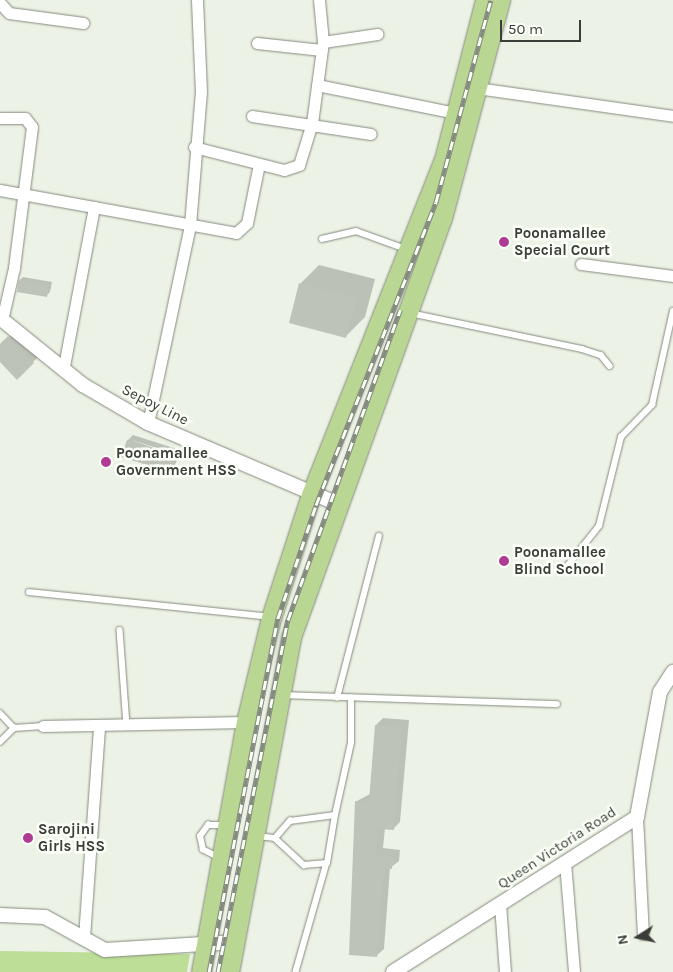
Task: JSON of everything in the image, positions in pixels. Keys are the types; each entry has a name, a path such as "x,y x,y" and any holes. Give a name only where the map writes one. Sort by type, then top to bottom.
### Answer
{"main road":[{"path":"201,972 246,722 271,618 311,495 411,251 456,113 471,87 485,0"},
{"path":"229,972 291,637 336,503 410,313 471,87 500,0"}],"street":[{"path":"148,423 190,225 194,147 201,92 197,0"},
{"path":"194,147 284,170 298,165 312,123 322,46 319,0"},
{"path":"0,3 9,13 83,23"},
{"path":"257,43 322,46 377,34"},
{"path":"317,85 456,113"},
{"path":"471,87 673,116"},
{"path":"252,116 312,123 371,134"},
{"path":"0,118 25,118 32,127 14,268 1,319"},
{"path":"0,190 229,232 244,230 259,164"},
{"path":"64,366 94,207"},
{"path":"581,264 673,276"},
{"name":"Sepoy Line","path":"1,319 64,366 83,385 148,423 311,495 336,503"},
{"name":"Queen Victoria Road","path":"394,972 637,817 660,692 673,672"},
{"path":"43,726 246,722"},
{"path":"84,937 99,726"},
{"path":"637,817 643,934"},
{"path":"565,862 574,972"},
{"path":"500,904 505,972"},
{"path":"0,915 45,917 105,950 236,942"}],"lane":[{"path":"322,239 356,232 411,251"},
{"path":"565,570 599,526 621,437 652,404 673,311"},
{"path":"410,313 582,349 601,355 610,366"},
{"path":"337,698 379,536"},
{"path":"29,592 271,618"},
{"path":"120,630 127,725"},
{"path":"279,695 557,704"},
{"path":"296,972 327,863 335,815 351,743 351,698"},
{"path":"0,713 14,728"},
{"path":"0,742 14,728 43,726"},
{"path":"275,838 290,821 335,815"},
{"path":"253,835 275,838 304,864 327,863"}],"green space":[{"path":"0,951 190,954 187,972 0,972"}],"building":[{"path":"19,280 49,285 47,297 17,292"},
{"path":"299,283 356,298 346,338 289,323"},
{"path":"8,336 34,363 17,380 0,362 0,344"},
{"path":"127,440 175,455 170,472 121,457"},
{"path":"375,725 402,727 394,830 378,829 376,855 393,857 392,869 384,868 377,957 349,955 355,801 369,802"}],"railway":[{"path":"209,972 278,618 316,505 436,202 491,0"},
{"path":"218,972 288,620 400,310"}],"place":[{"name":"Poonamallee Special Court","path":"504,242"},
{"name":"Poonamallee Government HSS","path":"106,462"},
{"name":"Poonamallee Blind School","path":"504,561"},
{"name":"Sarojini Girls HSS","path":"28,838"}]}
